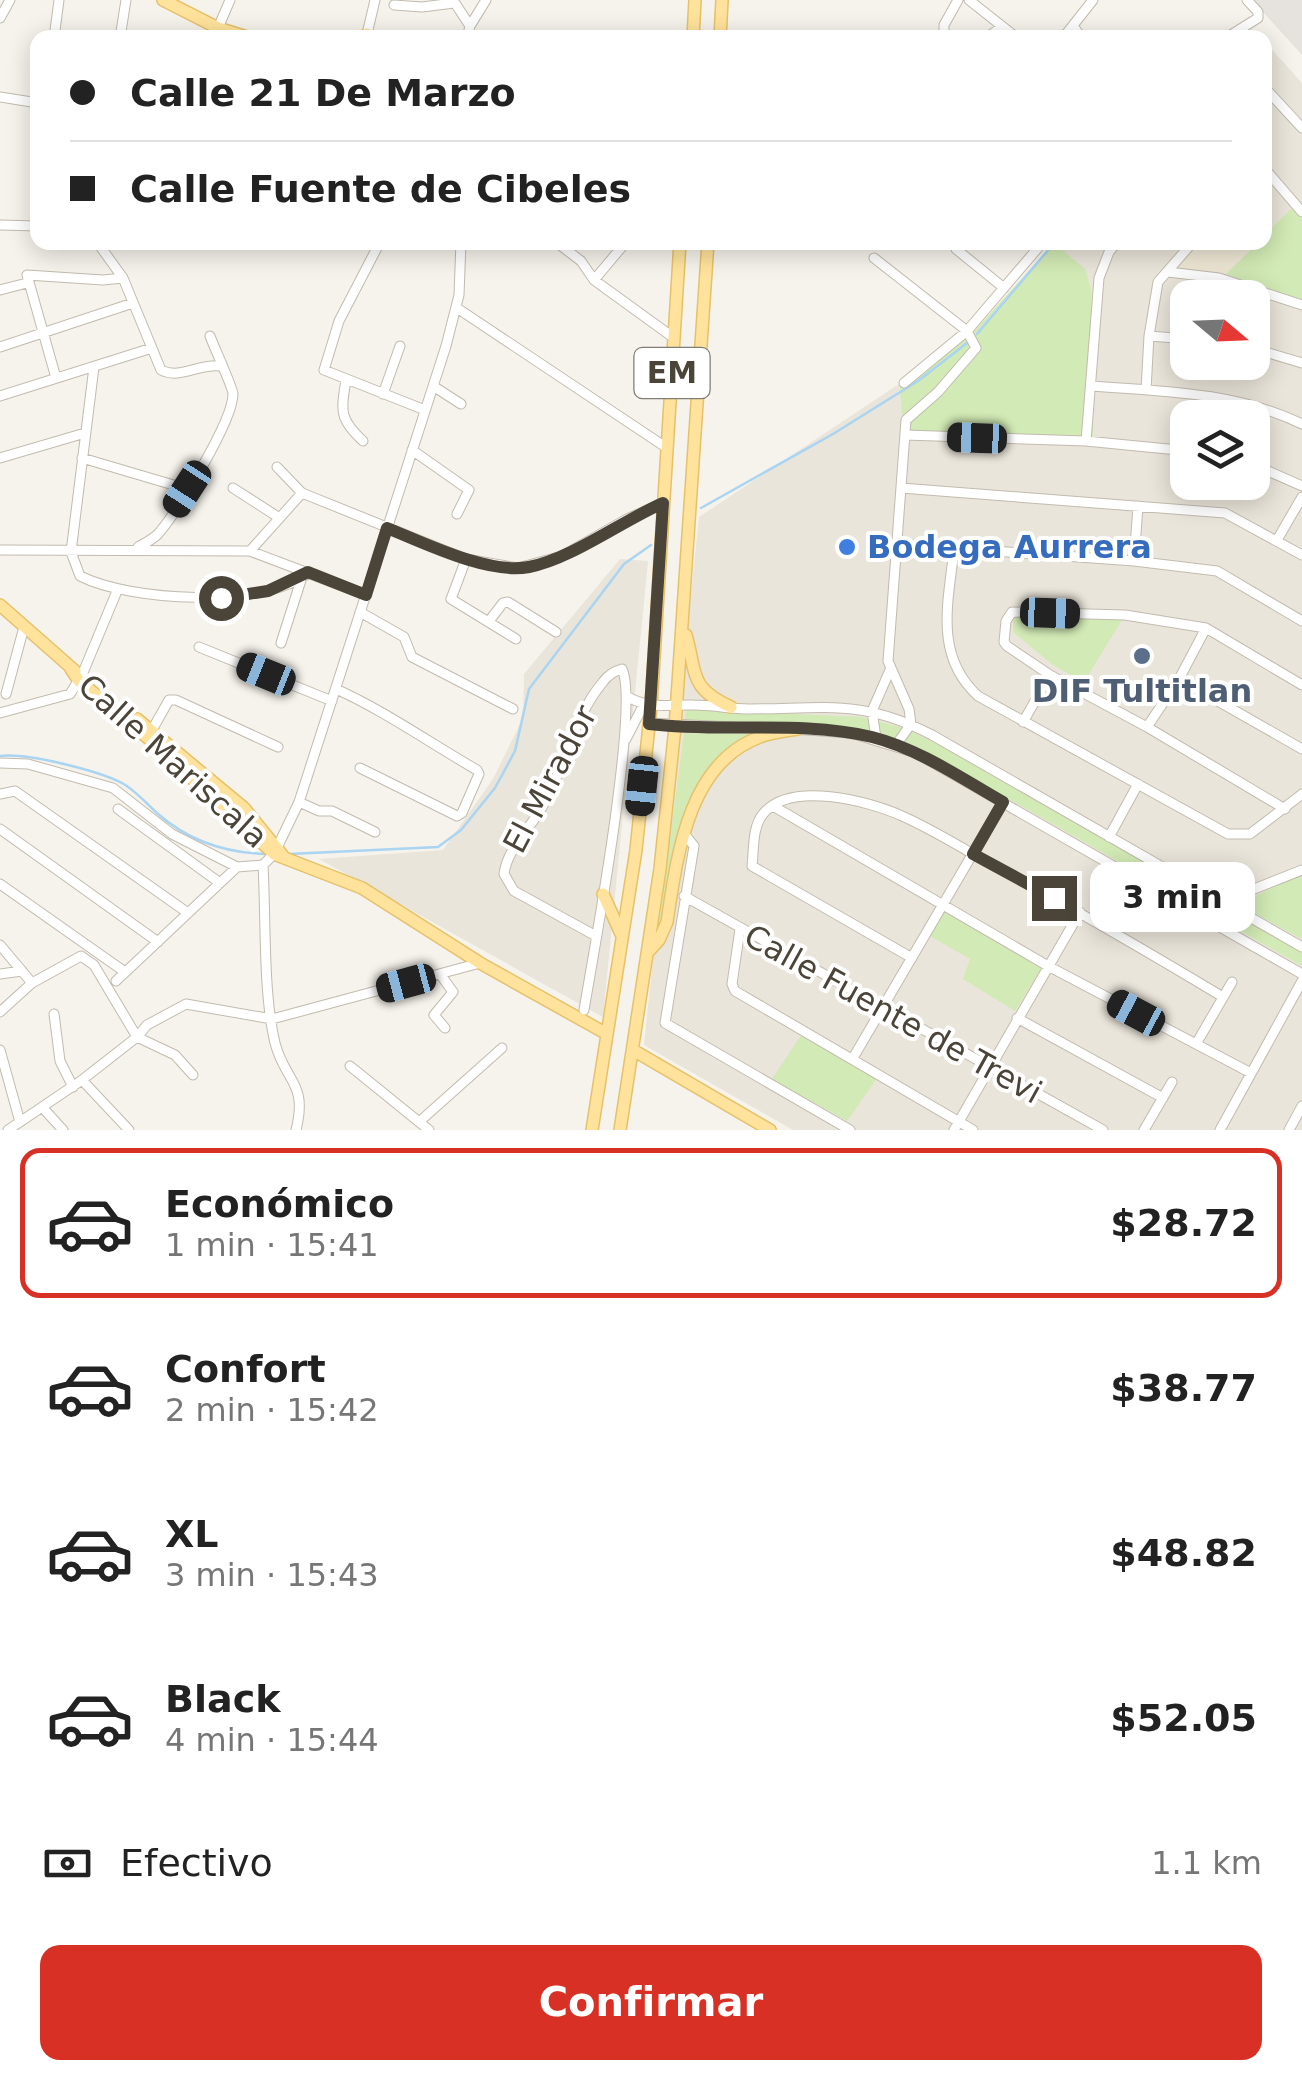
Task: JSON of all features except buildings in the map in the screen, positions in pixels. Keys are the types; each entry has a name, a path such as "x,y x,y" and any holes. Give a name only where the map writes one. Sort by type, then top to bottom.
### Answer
{"main road":[{"path":"163,0 224,30"},
{"path":"694,30 696,0"},
{"path":"720,30 722,0"},
{"name":"EM","path":"592,1130 636,850 649,724 647,706 680,250"},
{"name":"EM","path":"620,1130 648,952 675,727 707,250"},
{"name":"Calle Mariscala","path":"0,605 278,853 362,888 480,963 607,1034"},
{"path":"683,625 692,670 708,692 731,706"},
{"name":"Calle Mariscala","path":"77,675 152,730 244,808 278,853"},
{"path":"648,952 667,922 695,800 722,762 762,736 798,728"},
{"path":"603,894 622,938"},
{"path":"633,1050 765,1129"}],"street":[{"path":"0,18 10,0"},
{"path":"55,30 59,0"},
{"path":"121,30 126,0"},
{"path":"218,28 230,0"},
{"path":"367,30 376,0"},
{"path":"469,30 486,0"},
{"path":"944,30 958,0"},
{"path":"969,0 1006,30"},
{"path":"1070,30 1093,0"},
{"path":"1238,30 1259,16 1247,0"},
{"path":"394,5 422,7 454,2 470,26"},
{"path":"1073,26 1076,30"},
{"path":"998,30 1002,27"},
{"path":"1272,96 1302,128"},
{"path":"0,97 30,101"},
{"path":"1272,177 1302,212"},
{"path":"0,225 30,226"},
{"path":"103,250 124,278 157,365 170,374 207,365 220,366"},
{"path":"376,250 339,321 324,370 425,410"},
{"path":"278,853 300,802 457,308 461,250"},
{"path":"567,250 581,261 594,280 674,338"},
{"path":"594,280 619,250"},
{"path":"957,250 1004,288"},
{"path":"904,382 967,332 1036,250"},
{"path":"1086,441 1099,278 1110,250"},
{"path":"1146,390 1158,282 1186,250"},
{"path":"874,258 967,332 976,348 938,392 907,416 888,652 890,670 909,709 910,724 896,745"},
{"path":"1168,272 1219,278 1302,305"},
{"path":"0,290 27,279 124,278"},
{"path":"27,279 56,378"},
{"path":"0,347 133,303"},
{"path":"457,308 667,448"},
{"path":"136,548 159,533 211,450 230,408 233,389 210,336"},
{"path":"1149,336 1170,338"},
{"path":"383,394 400,346"},
{"path":"0,396 152,348"},
{"path":"1270,353 1302,363"},
{"path":"94,366 70,552 80,576 116,591 233,597 268,591 305,575"},
{"path":"346,380 342,415 346,425 363,441"},
{"path":"433,386 461,404"},
{"path":"1091,386 1222,398 1278,412 1302,424"},
{"path":"0,458 85,433"},
{"path":"905,436 1086,441 1170,449"},
{"path":"412,450 469,490 457,514"},
{"path":"82,458 187,489"},
{"path":"278,467 302,493 466,559 518,568 562,556 663,503"},
{"path":"1270,472 1302,486"},
{"path":"233,488 278,517"},
{"path":"901,488 1225,513 1302,555"},
{"path":"250,551 302,493"},
{"path":"1277,540 1302,497"},
{"path":"1134,561 1138,506"},
{"path":"898,544 1134,561 1216,571 1302,622"},
{"path":"0,550 250,551 366,595"},
{"path":"954,550 946,620 950,658 958,674 978,696 1218,830 1239,836 1258,830 1302,794"},
{"path":"466,559 451,599 516,639"},
{"path":"281,643 305,575"},
{"path":"0,713 70,694 116,591"},
{"path":"489,621 506,602 556,632"},
{"path":"360,612 404,637 412,657 513,709"},
{"path":"1285,809 1050,675 1004,642 1006,620 1012,612 1125,615 1206,628 1302,685"},
{"path":"6,694 24,627"},
{"path":"1147,727 1206,628"},
{"path":"199,647 332,700"},
{"name":"El Mirador","path":"622,668 626,696 622,745 596,936 514,891 504,874 509,855 560,774 583,713 604,680 622,668"},
{"path":"876,738 872,711 890,670"},
{"path":"1024,722 1050,675"},
{"path":"1179,679 1302,749"},
{"path":"336,688 375,706 396,724 477,770 479,778 457,816 360,768"},
{"name":"El Mirador","path":"626,696 647,706 676,708 688,704 746,709 830,705 872,711 910,724 1302,947"},
{"path":"152,730 169,700 176,700 278,747"},
{"path":"622,745 647,706"},
{"name":"El Mirador","path":"649,724 798,728 876,738 896,745 932,761 1302,974"},
{"name":"Calle Mariscala","path":"0,763 28,764 114,788 172,834 237,867 263,865 278,853"},
{"path":"1109,837 1138,784"},
{"path":"0,794 11,790 188,913"},
{"path":"912,958 752,866 762,814 795,797 825,796 854,800 901,816 1080,912 1223,997"},
{"path":"300,802 320,811 332,811 375,832"},
{"path":"853,1058 1003,802"},
{"path":"773,806 1048,966 1250,1073"},
{"path":"118,809 220,883"},
{"path":"0,828 158,942"},
{"path":"686,836 694,846 666,1023 850,1130"},
{"name":"Calle Mariscala","path":"263,865 272,1019 279,1054 302,1106 297,1130"},
{"path":"116,981 237,867"},
{"path":"1206,892 1248,892 1302,870"},
{"path":"1164,894 1175,874"},
{"path":"0,884 125,972"},
{"name":"Calle Fuente de Trevi","path":"684,896 1103,1130"},
{"path":"956,1126 1080,912"},
{"path":"740,929 732,988 853,1058 956,1126 973,1130"},
{"path":"584,1010 596,936"},
{"path":"0,944 32,983"},
{"path":"0,1012 32,983 81,956 87,958 137,1038 175,1055 193,1075"},
{"path":"0,1050 15,1127 78,1084 137,1038 148,1024 190,1003 272,1019 480,963"},
{"path":"0,974 22,971"},
{"path":"440,974 454,992 434,1016 445,1028"},
{"path":"1196,1044 1232,982"},
{"path":"1220,1130 1302,982"},
{"path":"54,1014 60,1060 78,1084 129,1130"},
{"path":"1017,1018 1163,1098"},
{"path":"420,1122 502,1048"},
{"path":"350,1066 429,1130"},
{"path":"1144,1130 1172,1082"},
{"path":"42,1108 63,1130"},
{"path":"1289,1130 1301,1109"}],"shaded area":[{"path":"1252,0 1302,0 1302,55"},
{"path":"1272,50 1302,83 1302,1130 793,1130 644,1045 699,517 968,338 1048,250 1272,250"},
{"path":"1194,250 1251,250 1226,274 1177,268"},
{"path":"620,559 648,561 603,1017 319,859 443,850 493,779 523,718 524,674"}],"green space":[{"path":"1292,208 1302,219 1302,300 1270,289 1270,280 1244,280 1226,274 1251,250 1272,250 1272,228"},
{"path":"1048,250 1062,250 1085,269 1091,289 1093,442 903,433 900,386 968,338"},
{"path":"1013,616 1124,617 1084,682 1053,665 1013,632"},
{"path":"686,709 862,717 903,728 949,749 1302,953 1302,966 918,747 862,730 833,726 685,721"},
{"path":"684,733 754,734 699,785 659,924"},
{"path":"1302,872 1302,939 1239,905"},
{"path":"945,911 1042,967 1015,1011 963,979 970,959 930,936"},
{"path":"802,1034 878,1077 847,1121 772,1079"}],"waterway":[{"path":"977,334 1048,250"},
{"path":"701,508 833,434 918,381 967,343"},
{"path":"289,854 438,847 461,830 495,788 515,751 529,689 624,564 651,545"},
{"path":"0,756 44,760 110,778 127,786 170,823 195,838 222,848 266,854"}],"place":[{"name":"Bodega Aurrera","path":"847,547"},
{"name":"DIF Tultitlan","path":"1142,656"}],"route":[{"path":"221,598 268,591 308,572 366,595 387,528 466,559 531,567 562,556 663,503 649,724 828,730 876,738 916,753 1003,802 973,854 1054,898"}]}
